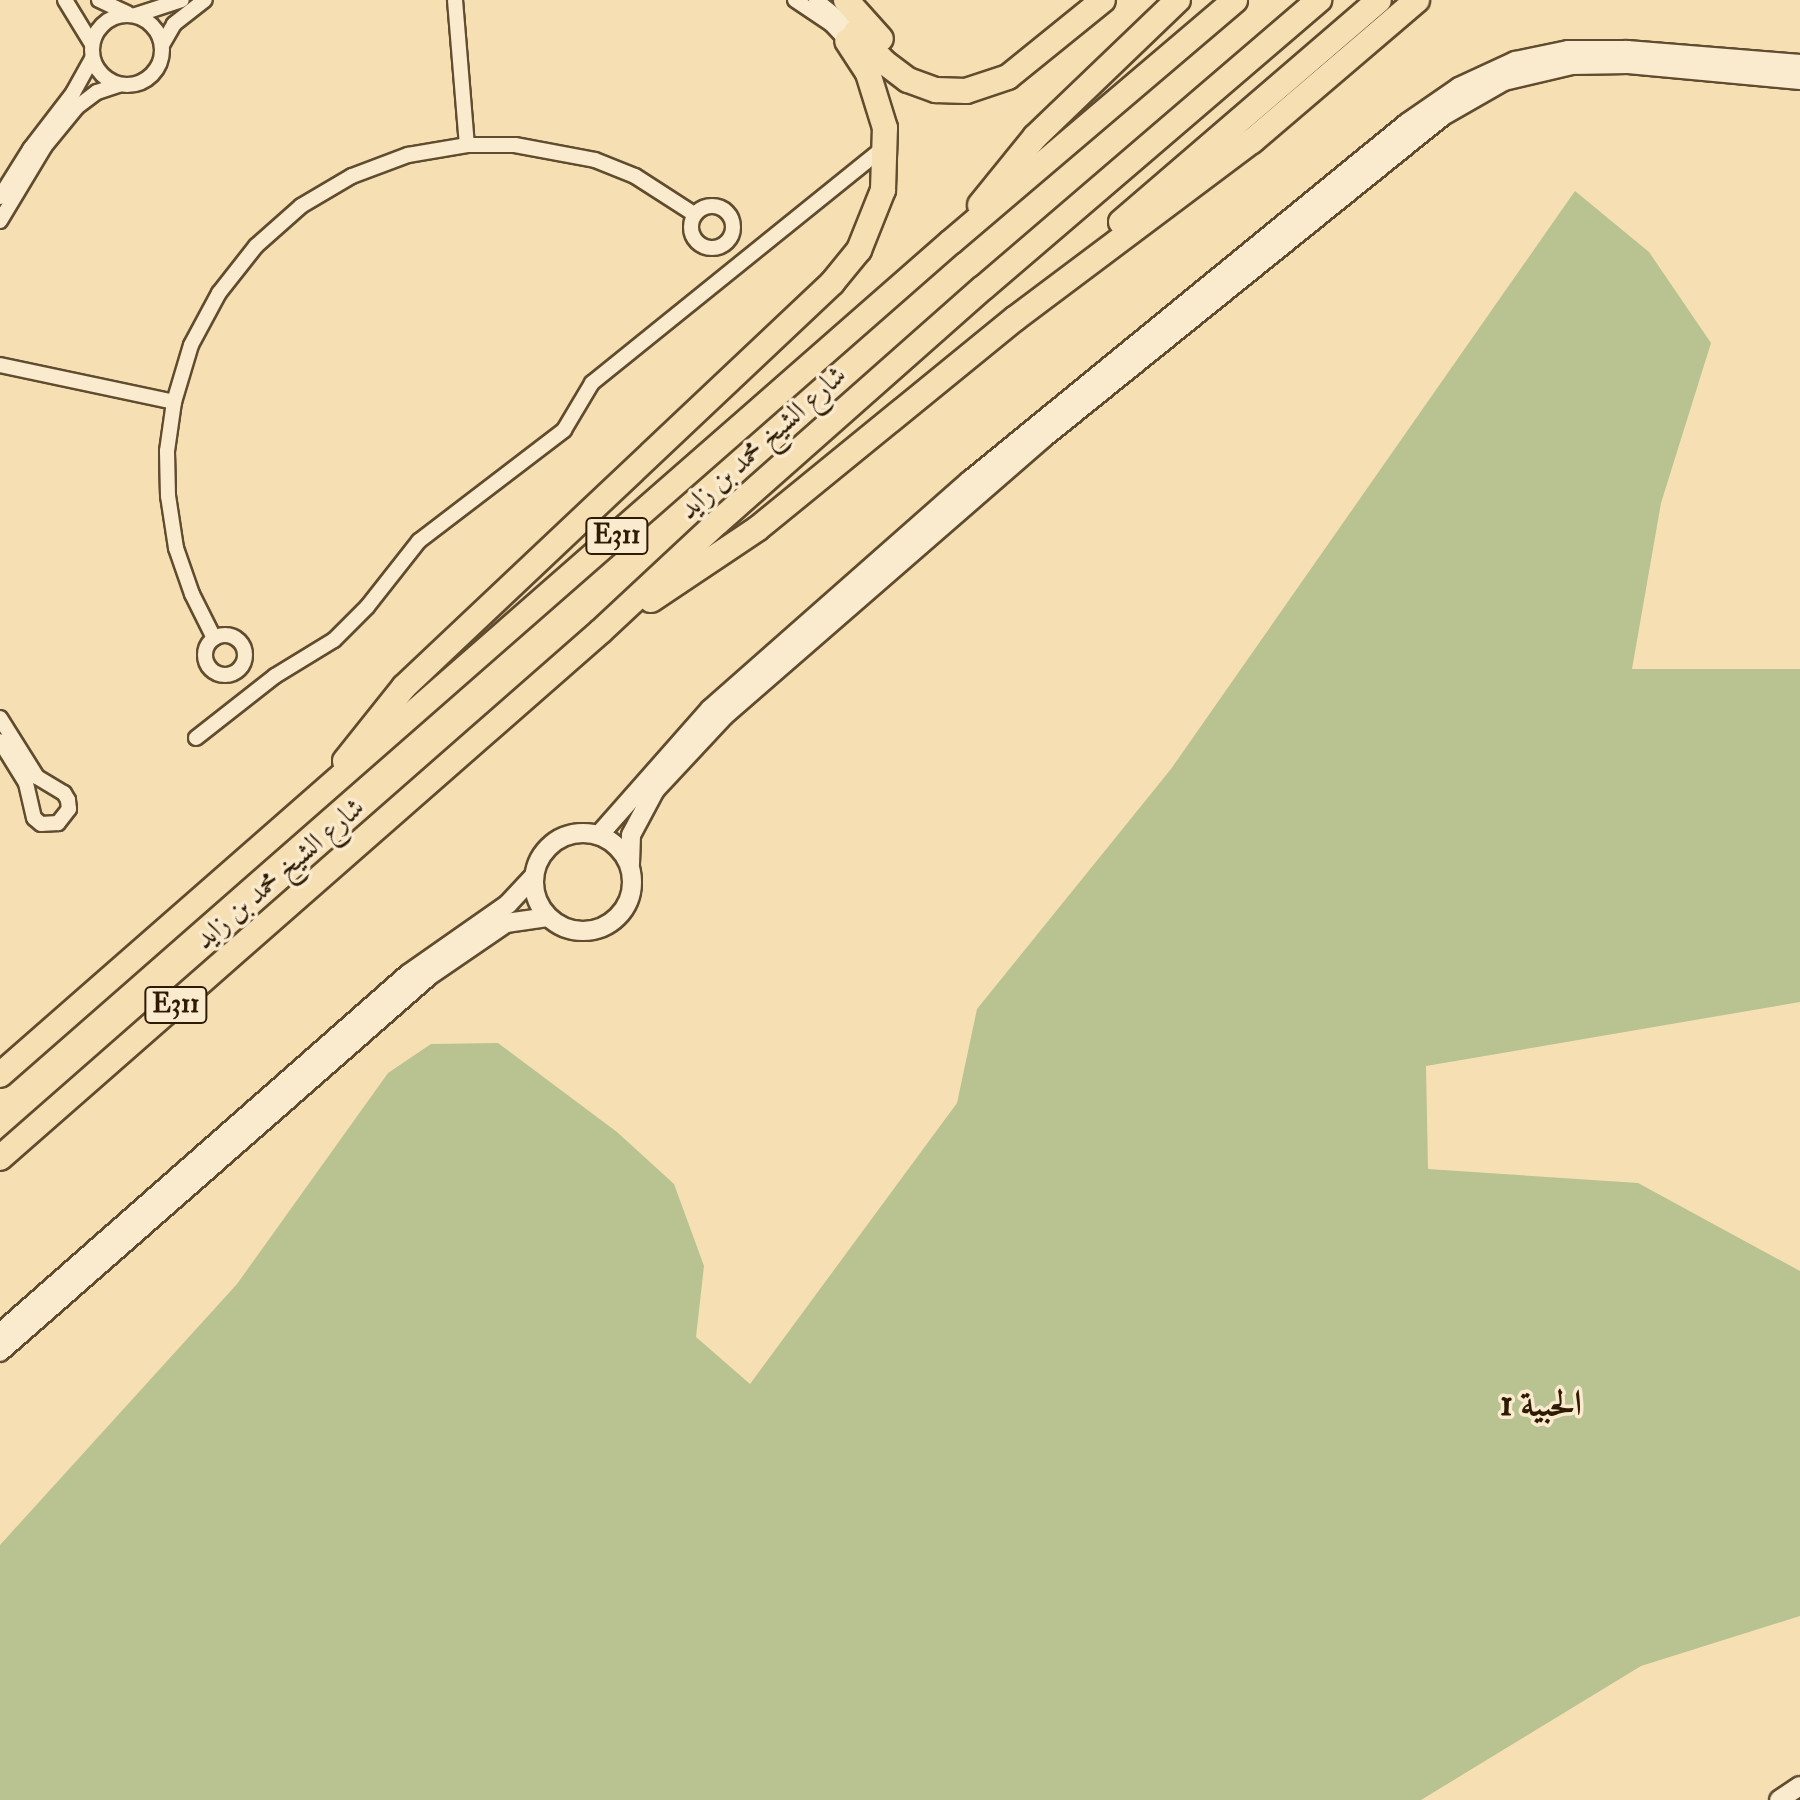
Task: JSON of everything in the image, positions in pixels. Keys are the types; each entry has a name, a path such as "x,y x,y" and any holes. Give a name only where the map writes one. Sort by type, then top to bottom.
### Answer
{"highway":[{"path":"846,0 881,40 910,64 928,71 966,75 1002,63 1090,0"},
{"path":"851,36 908,80 936,90 966,91 1008,77 1103,0"},
{"path":"951,242 1035,137 1178,0"},
{"name":"شارع الشيخ محمد بن زايد","path":"0,1075 951,242 1235,0"},
{"name":"شارع الشيخ محمد بن زايد","path":"0,1158 601,631 717,523 983,288 1319,0"},
{"path":"1016,318 1146,200 1379,0"},
{"path":"601,631 757,529 1016,318 1232,156 1419,0"},
{"path":"314,802 404,687 846,267 878,211 886,169 886,145 876,91 851,36"}],"street":[{"path":"65,0 92,44"},
{"path":"99,0 154,26 162,45"},
{"path":"0,197 30,149 73,93 92,59 92,44 106,21 182,0"},
{"path":"0,221 45,146 77,107 97,92 150,78 159,64 162,45 174,24 205,0"},
{"path":"455,0 467,145"},
{"path":"795,0 851,36"},
{"path":"816,0 851,36"},
{"path":"599,835 625,810 697,721 970,480 1407,123 1459,87 1515,61 1568,50 1627,50 1800,64"},
{"path":"92,59 102,76 119,85"},
{"path":"630,864 621,849 599,835 585,832 557,840 538,862 534,876 539,905 548,917 572,930 599,929 611,923 630,899 633,885 631,835 655,790 724,716 1045,437 1443,116 1504,81 1572,65 1628,64 1800,80"},
{"path":"214,638 192,594 176,548 168,496 167,451 174,402 191,345 219,293 256,246 301,206 352,176 408,155 467,145 540,148 595,160 635,176 694,214"},
{"path":"196,738 275,676 323,649 367,607 419,541 564,430 592,383 886,145"},
{"path":"0,365 174,402"},
{"path":"0,718 37,777 64,793 68,800 65,817 58,823 41,824 34,818 26,783 0,741"},
{"path":"0,1333 408,974 508,904 534,876"},
{"path":"0,1352 430,975 506,923 548,917"},
{"path":"1779,1800 1800,1786"}],"green space":[{"path":"1575,191 1649,252 1711,343 1661,503 1632,669 1800,669 1800,1002 1426,1066 1428,1169 1638,1183 1800,1271 1800,1616 1641,1666 1421,1800 0,1800 0,1545 237,1284 388,1073 431,1044 498,1043 617,1132 674,1184 704,1266 696,1337 750,1384 957,1103 977,1009 1171,769"}],"district":[{"name":"الحبية 1","path":"1541,1404"}]}
